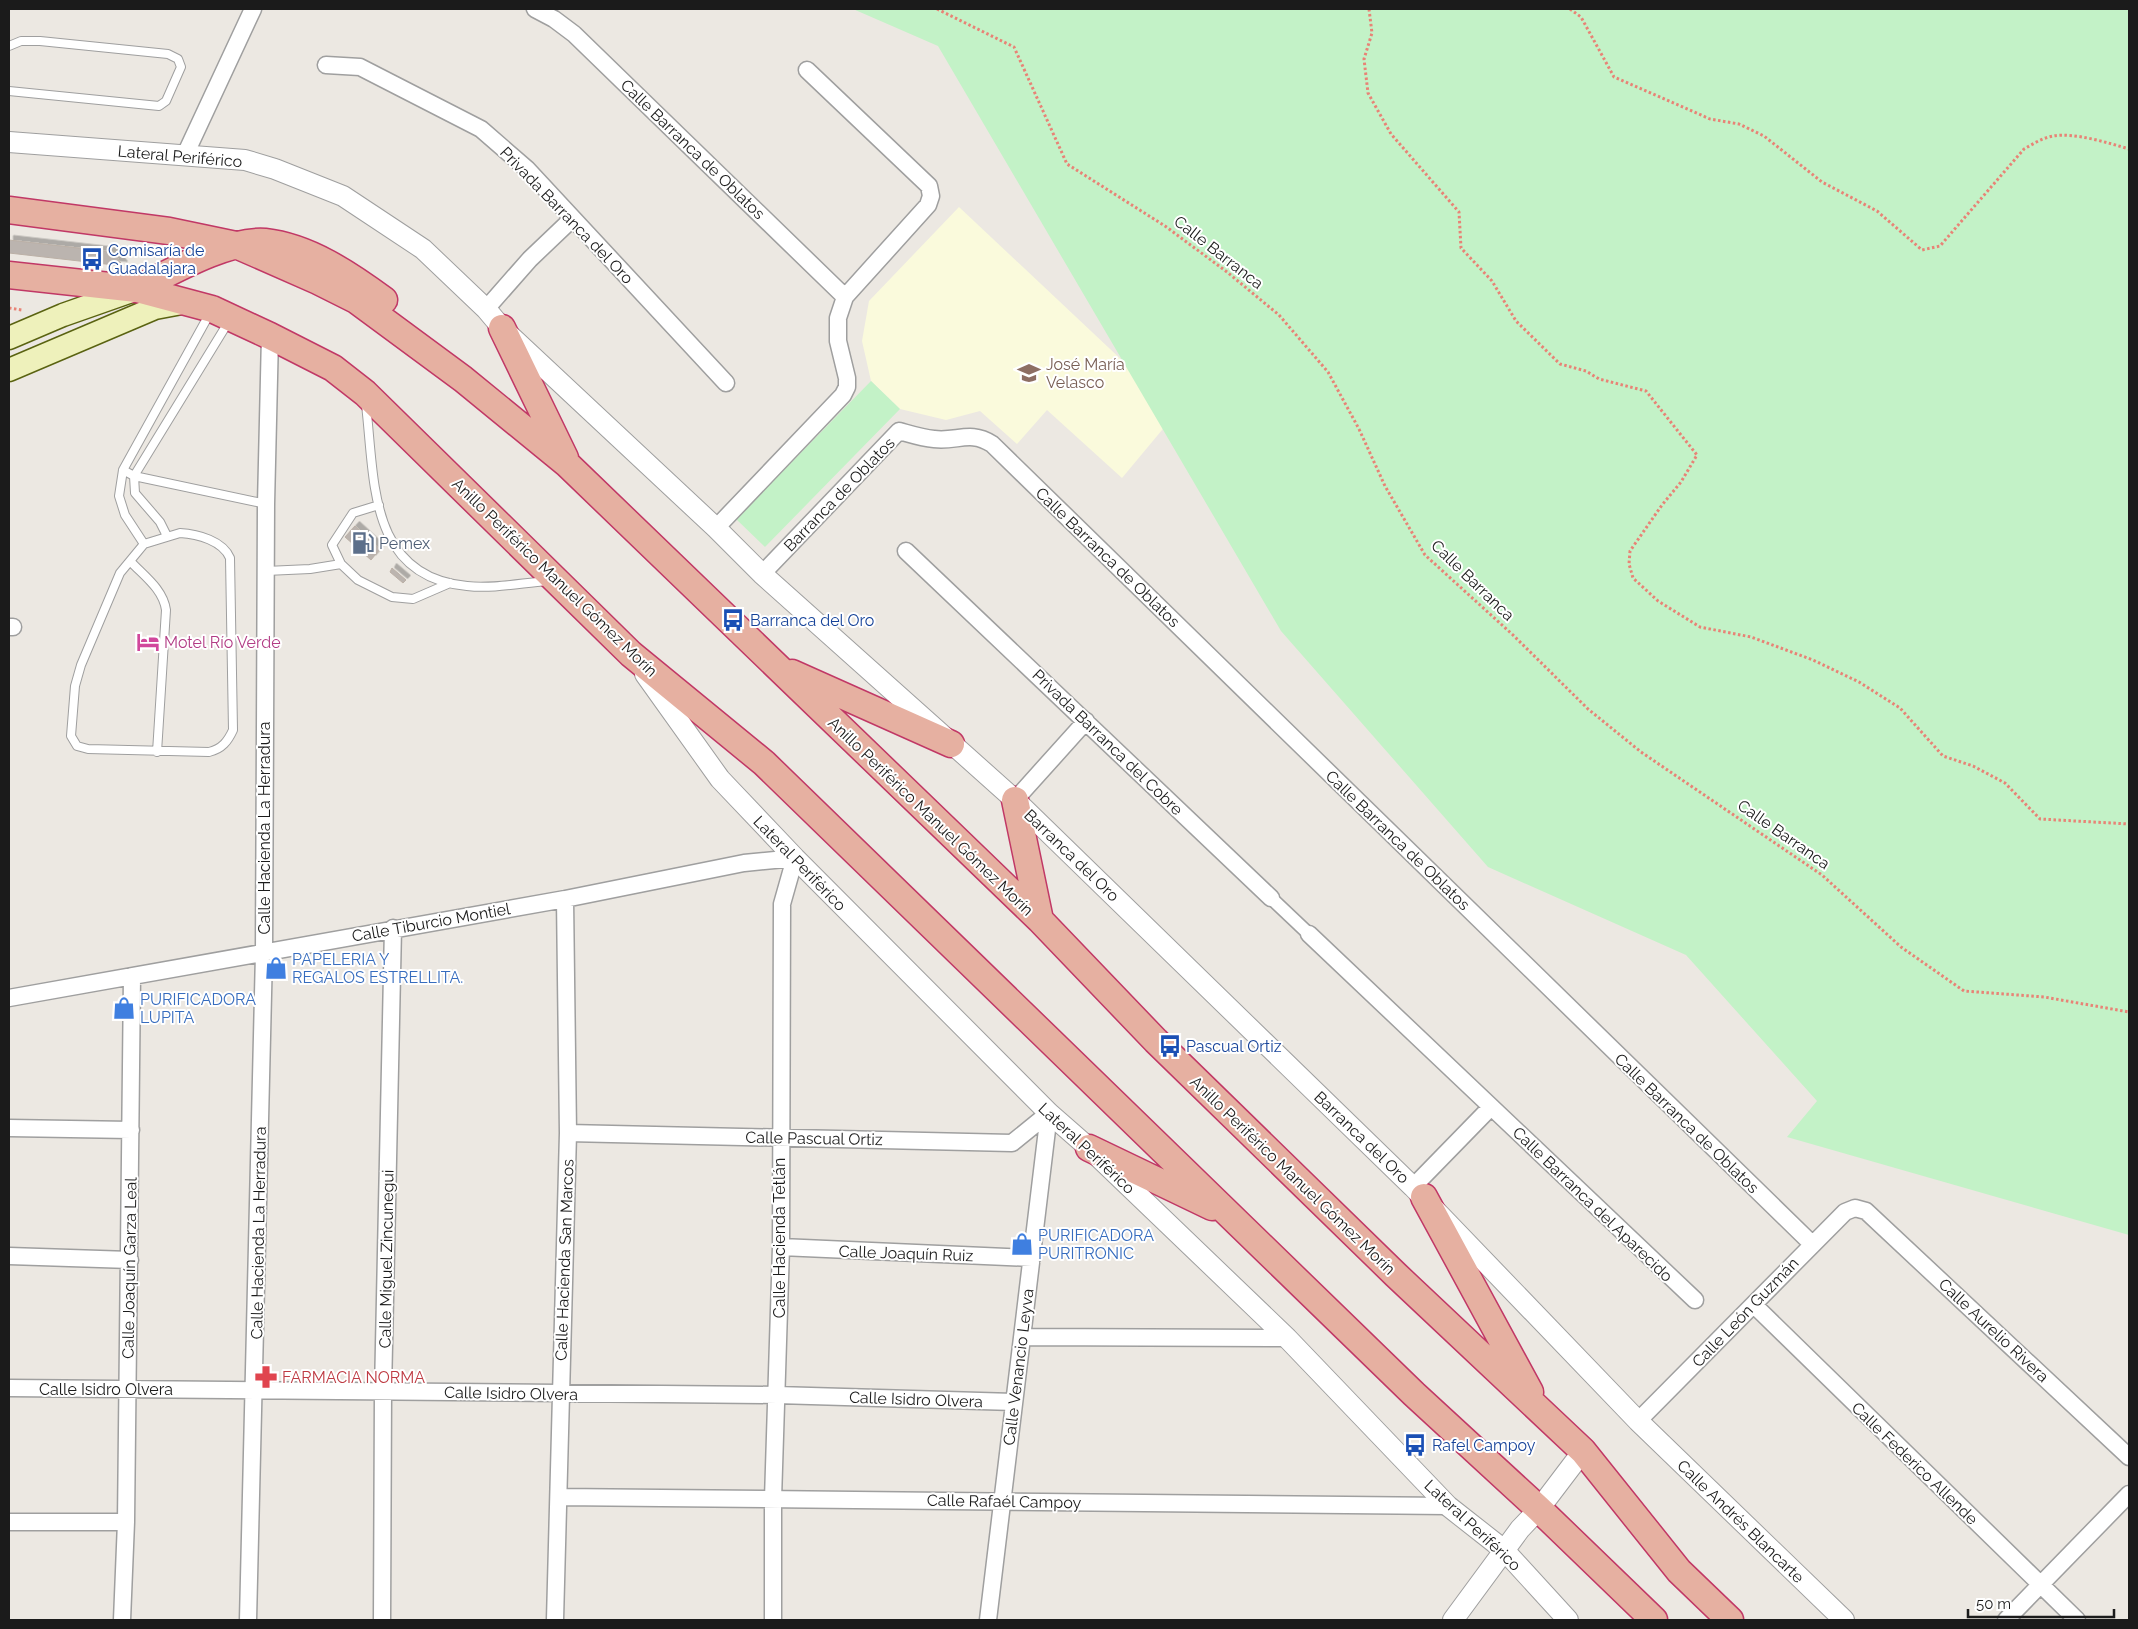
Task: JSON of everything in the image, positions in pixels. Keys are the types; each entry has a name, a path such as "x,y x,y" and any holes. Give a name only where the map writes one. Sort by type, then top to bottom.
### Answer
{"highway":[{"name":"Anillo Periférico Manuel Gómez Morín","path":"9,210 169,231 236,245 356,300 463,379 567,464 1040,920 1163,1048 1403,1282 1583,1451 1679,1571 1730,1620"},
{"path":"138,289 190,264 236,245"},
{"name":"Anillo Periférico Manuel Gómez Morín","path":"9,275 138,289 222,313 333,368 365,393 631,654 764,763 1234,1217 1414,1394 1539,1509 1654,1620"},
{"path":"494,319 567,464"},
{"path":"775,666 951,744"},
{"path":"1015,800 1040,920"},
{"path":"1089,1148 1234,1217"},
{"path":"1418,1192 1542,1413"}],"main road":[{"path":"9,338 63,315 138,289"},
{"path":"9,370 155,308 187,302"}],"street":[{"path":"184,155 253,9"},
{"name":"Calle Barranca de Oblatos","path":"535,9 554,19 574,34 845,297"},
{"name":"Privada Barranca del Oro","path":"326,65 360,67 481,129 526,169 726,383"},
{"path":"716,528 843,395 847,387 847,378 838,342 838,318 845,297 928,205 931,196 929,186 807,70"},
{"name":"Lateral Periférico","path":"9,142 245,160 275,169 343,196 423,249 494,319"},
{"path":"494,319 530,259 572,219"},
{"name":"Barranca del Oro","path":"494,319 716,528 762,574 1015,800 1418,1192 1638,1421"},
{"name":"Calle Hacienda La Herradura","path":"248,1620 264,953 266,504 270,336"},
{"name":"Barranca de Oblatos","path":"762,574 899,431 935,440 964,437 982,438"},
{"name":"Calle Barranca de Oblatos","path":"982,438 999,451 1812,1244"},
{"name":"Privada Barranca del Cobre","path":"906,551 1309,934"},
{"name":"Lateral Periférico","path":"631,654 720,779 794,858 1049,1113 1089,1148 1287,1338 1448,1506 1504,1550 1568,1620"},
{"path":"1015,800 1086,721"},
{"name":"Calle Tiburcio Montiel","path":"9,998 393,928 565,899 744,863 794,858"},
{"name":"Calle Hacienda Tetlán","path":"772,1620 772,1499 778,1395 781,1247 782,904 794,858"},
{"name":"Calle Hacienda San Marcos","path":"555,1620 568,1133 565,899"},
{"name":"Calle Miguel Zincunegui","path":"382,1620 383,1391 393,928"},
{"name":"Calle Barranca del Aparecido","path":"1309,934 1695,1300"},
{"name":"Calle Joaquín Garza Leal","path":"122,1620 126,1522 132,976"},
{"path":"1418,1192 1491,1107"},
{"name":"Calle Pascual Ortiz","path":"568,1133 1012,1143 1049,1113"},
{"name":"Calle Venancio Leyva","path":"988,1620 1049,1113"},
{"path":"9,1128 131,1130"},
{"name":"Calle León Guzmán","path":"1638,1421 1812,1244 1845,1212 1855,1208"},
{"name":"Calle Aurelio Rivera","path":"1855,1208 1866,1211 2129,1457"},
{"name":"Calle Joaquín Ruiz","path":"781,1247 1032,1258"},
{"path":"9,1256 130,1260"},
{"name":"Calle Federico Allende","path":"1754,1305 2077,1620"},
{"path":"1022,1337 1287,1338"},
{"name":"Calle Isidro Olvera","path":"9,1388 778,1395 1014,1402"},
{"name":"Calle Andrés Blancarte","path":"1638,1421 1844,1620"},
{"path":"1453,1620 1504,1550 1539,1509 1583,1451"},
{"path":"2006,1620 2129,1494"},
{"name":"Calle Rafaél Campoy","path":"559,1497 1448,1506"},
{"path":"9,1522 126,1522"}],"lane":[{"path":"9,46 21,41 40,41 168,54 178,58 182,67 166,101 159,106 9,91"},
{"path":"144,544 125,514 118,496 123,470 222,313"},
{"path":"167,536 160,522 135,494 134,476 222,313"},
{"path":"365,393 379,506 386,533 402,556 424,573 450,583 484,586 556,580"},
{"path":"123,470 134,476 266,504"},
{"path":"379,506 353,513 332,545 341,564 358,580 392,597 413,599 450,583"},
{"path":"191,534 220,544 227,550 230,558 234,723 230,736 218,750 157,752 88,749 77,746 72,736 75,686 81,665 120,573 144,544 167,536 191,534"},
{"path":"130,561 159,591 164,599 166,610 157,752"},
{"path":"266,571 310,569 341,564"}],"path":[{"name":"Calle Barranca","path":"937,9 1014,46 1067,164 1165,226 1227,272 1279,316 1328,372 1359,430 1385,486 1425,556 1513,635 1588,710 1642,752 1822,875 1901,947 1964,991 2044,997 2129,1012"},
{"path":"1369,9 1372,33 1364,58 1368,93 1390,134 1459,212 1461,248 1492,281 1516,321 1560,364 1586,371 1599,379 1646,391 1697,455 1681,482 1662,505 1630,551 1629,564 1633,578 1658,601 1700,627 1750,637 1813,660 1859,682 1900,708 1943,756 1973,766 2005,783 2040,819 2129,824"},
{"path":"1570,9 1581,17 1614,77 1710,119 1739,124 1764,136 1822,182 1877,210 1922,250 1940,246 2024,149 2040,140 2054,136 2068,136 2129,149"}],"shaded area":[{"path":"959,207 1177,412 1122,478 1047,410 1017,444 980,411 946,420 900,409 871,381 862,341 869,301"}],"green space":[{"path":"853,9 2129,9 2129,1235 1787,1137 1817,1101 1686,955 1488,867 1281,631 938,46"},
{"path":"871,381 900,409 765,547 736,519"}],"building":[{"name":"Comisaría de Guadalajara","path":"9,240 113,252 123,266 9,253"},
{"name":"Pemex","path":"355,526 380,549 371,560 345,537"},
{"name":"Pemex","path":"392,568 406,580 403,583 390,572"}],"place":[{"name":"Comisaría de Guadalajara","path":"92,259"},
{"name":"José María Velasco","path":"1029,373"},
{"name":"Pemex","path":"363,543"},
{"name":"Barranca del Oro","path":"733,620"},
{"name":"Motel Río Verde","path":"148,642"},
{"name":"PAPELERIA Y REGALOS ESTRELLITA.","path":"276,968"},
{"name":"PURIFICADORA LUPITA","path":"124,1008"},
{"name":"Pascual Ortiz","path":"1170,1046"},
{"name":"PURIFICADORA PURITRONIC","path":"1022,1244"},
{"name":"FARMACIA NORMA","path":"266,1377"},
{"name":"Rafel Campoy","path":"1415,1445"}]}
